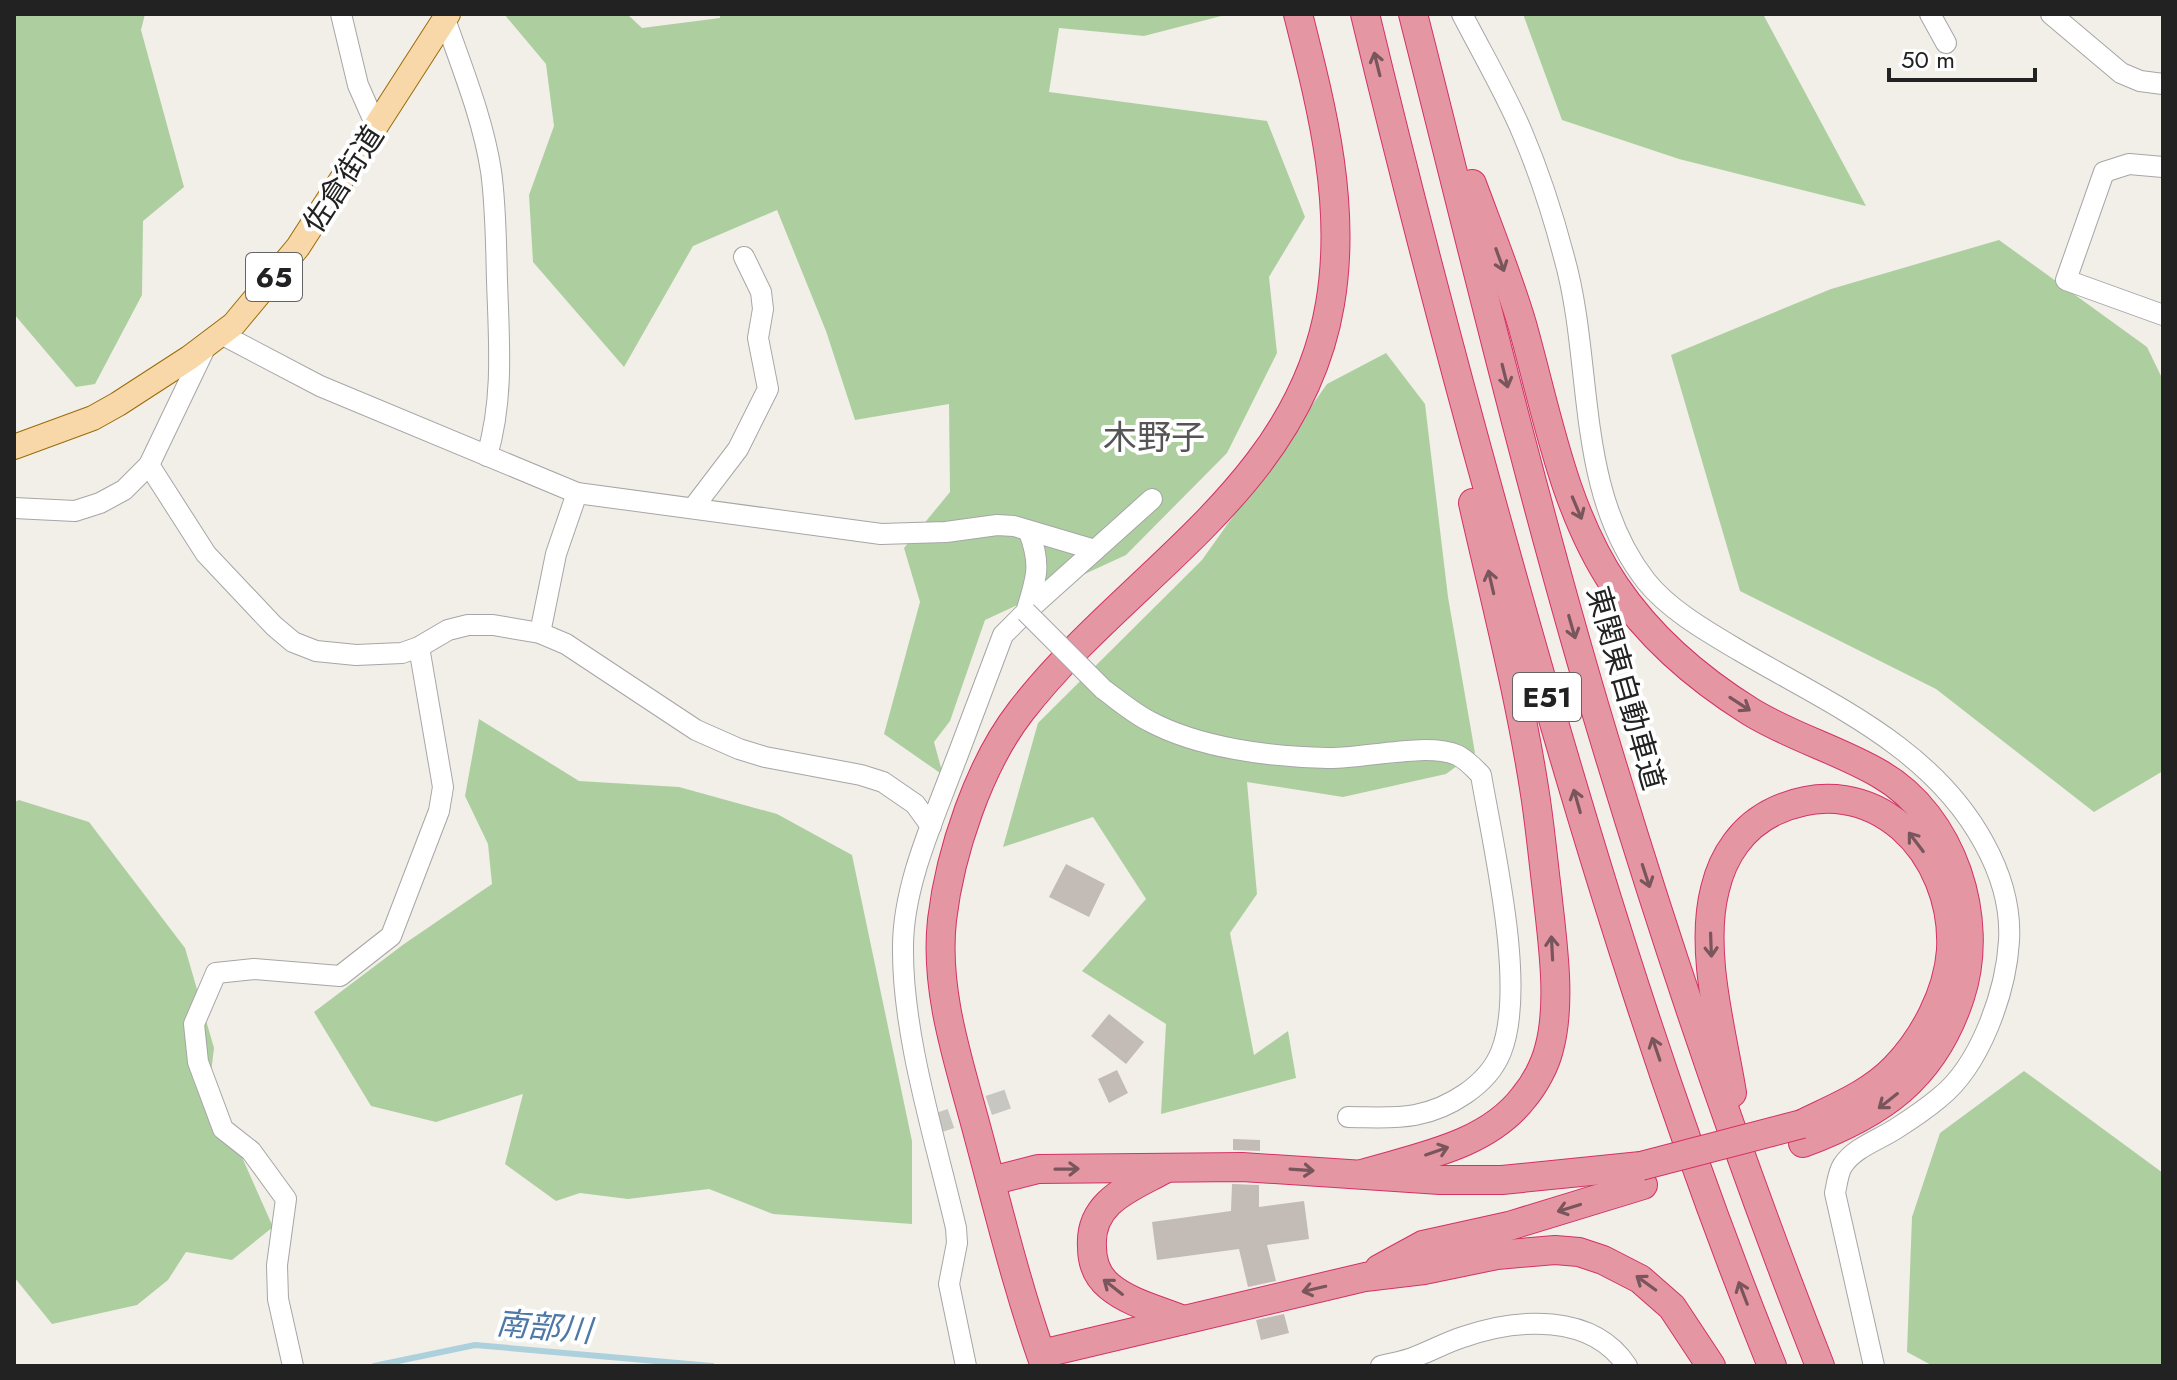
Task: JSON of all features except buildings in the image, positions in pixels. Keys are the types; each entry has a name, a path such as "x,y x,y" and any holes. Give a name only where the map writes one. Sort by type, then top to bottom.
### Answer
{"highway":[{"path":"1298,14 1321,105 1333,175 1336,245 1330,306 1312,367 1284,427 1255,471 1211,520 1053,673 1019,713 979,786 950,874 942,923 942,968 947,1008 991,1181 1043,1360 1183,1320 1365,1277 1424,1270 1533,1250 1579,1252 1624,1269 1657,1291 1685,1325 1711,1366"},
{"name":"E51","path":"1365,14 1500,533 1603,887 1705,1191 1772,1366"},
{"name":"東関東自動車道","path":"1413,14 1542,520 1594,706 1696,1030 1820,1366"},
{"path":"1365,1277 1423,1245 1509,1226 1642,1176 1803,1133 1833,1132 1886,1103 1920,1071 1940,1043 1954,1014 1970,958 1963,892 1937,831 1908,797 1882,775 1755,714 1695,672 1651,632 1597,557 1569,490 1551,435 1517,308 1424,56"},
{"path":"1362,1174 1464,1141 1500,1121 1524,1098 1538,1075 1549,1049 1554,1020 1552,934 1524,733 1387,104"},
{"path":"1797,1308 1733,1096 1713,974 1710,915 1722,867 1732,846 1743,833 1768,814 1787,806 1830,798 1867,806 1895,820 1919,844 1940,884 1951,952 1932,1015 1909,1052 1894,1070 1803,1133"},
{"path":"991,1181 1038,1169 1169,1167 1242,1167 1440,1180 1642,1176"},
{"path":"1169,1167 1121,1192 1104,1206 1093,1229 1092,1254 1095,1267 1109,1286 1131,1300 1183,1320"}],"main road":[{"name":"佐倉街道","path":"14,447 93,418 165,374 234,324 298,247 447,16"}],"street":[{"path":"341,14 358,85 377,128"},
{"path":"1462,14 1522,132 1560,243 1577,313 1596,471 1611,519 1647,582 1709,633 1892,740 1924,765 1973,823 1991,856 2006,898 2009,939 2003,983 1989,1028 1965,1067 1942,1096 1896,1129 1857,1151 1841,1167 1835,1193 1874,1366"},
{"path":"1930,14 1946,43"},
{"path":"2051,14 2121,73 2140,81 2163,84"},
{"path":"447,16 491,169 500,393 496,426 487,456"},
{"path":"2163,167 2129,164 2104,172 2066,280 2163,315"},
{"path":"693,508 738,449 768,389 758,338 763,309 761,292 744,257"},
{"path":"14,508 75,511 100,503 124,490 149,465 214,339 577,493 881,534 1014,526 1095,550"},
{"path":"149,465 206,554 293,642 316,651 356,655 402,653 448,630 468,625 493,625 540,633 566,644 696,730 739,749 883,782 915,804 931,826"},
{"path":"540,633 554,564 577,493"},
{"path":"966,1366 949,1284 957,1243 956,1228 911,1033 904,981 902,944 912,886 931,826 1003,635 1152,499"},
{"path":"1026,612 1038,569 1037,552 1029,532"},
{"path":"1026,612 1103,689 1145,720 1171,732 1217,747 1330,758 1395,752 1447,753 1460,756 1481,775 1507,939 1511,997 1508,1029 1500,1054 1471,1089 1443,1105 1418,1114 1348,1117"},
{"path":"293,1366 278,1299 277,1265 286,1199 251,1151 223,1129 198,1062 194,1024 216,973 254,969 340,976 391,936 439,811 443,787 419,647"},
{"path":"1381,1366 1414,1358 1463,1336 1513,1325 1548,1323 1591,1332 1616,1350 1627,1366"}],"green space":[{"path":"14,14 145,14 141,30 184,187 143,221 142,295 95,384 76,387 14,314"},
{"path":"504,14 627,14 642,28 720,18 720,14 1229,14 1144,36 1059,28 1049,92 1267,121 1305,217 1269,277 1277,353 1227,453 1126,555 985,620 950,721 934,742 943,775 884,734 920,602 904,548 950,492 949,404 855,420 826,331 777,210 693,246 624,367 533,262 529,195 554,126 546,64"},
{"path":"1523,14 1763,14 1866,206 1679,159 1562,120"},
{"path":"1999,240 2147,347 2163,380 2163,771 2094,812 1936,689 1740,591 1671,355 1831,289"},
{"path":"1386,353 1425,404 1448,597 1475,753 1446,774 1343,797 1247,782 1257,894 1230,933 1254,1055 1288,1031 1296,1078 1161,1114 1166,1024 1082,971 1146,899 1093,817 1003,847 1038,723 1202,560 1327,384"},
{"path":"479,719 579,781 679,787 777,814 852,855 912,1141 912,1224 773,1214 709,1189 628,1199 580,1193 556,1201 505,1164 523,1094 436,1122 371,1106 314,1012 404,944 492,884 488,844 465,796"},
{"path":"19,800 89,822 185,948 214,1048 207,1106 241,1155 273,1227 232,1260 186,1252 168,1280 137,1305 52,1324 14,1277 14,802"},
{"path":"2024,1071 2163,1173 2163,1366 1933,1366 1907,1352 1912,1217 1940,1133"}],"waterway":[{"name":"南部川","path":"374,1366 475,1345 712,1366"}],"tunnel":[{"path":"932,1125 1008,1099"}],"district":[{"name":"木野子","path":"1154,437"}]}
